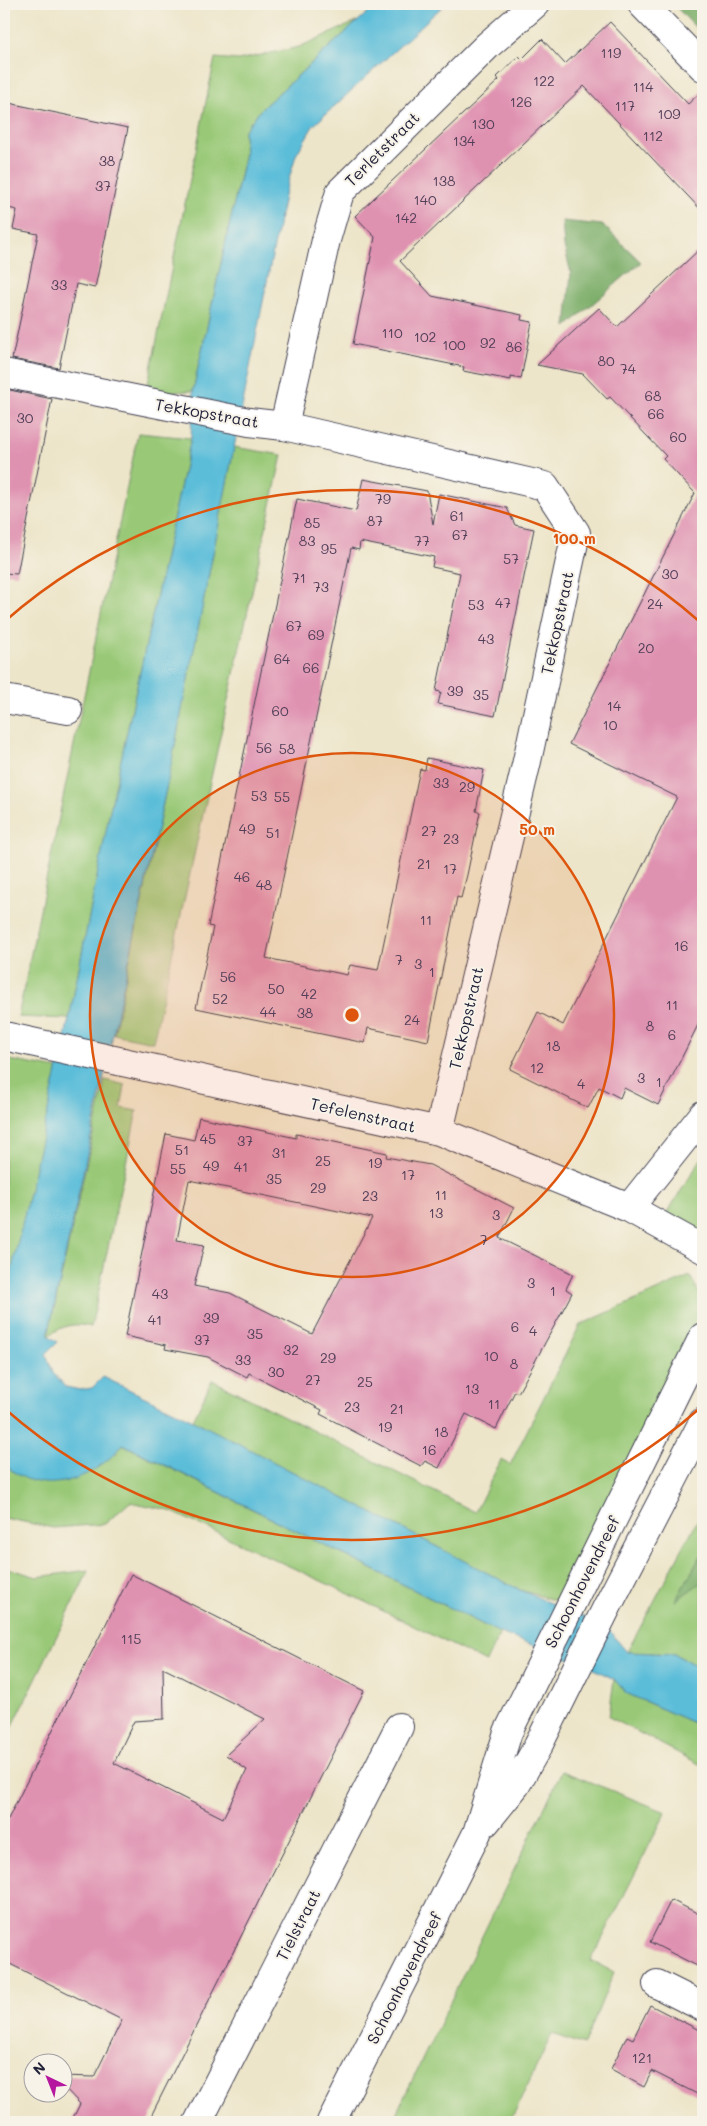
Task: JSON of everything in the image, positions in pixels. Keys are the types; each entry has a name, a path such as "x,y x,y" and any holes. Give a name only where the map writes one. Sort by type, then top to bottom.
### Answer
{"street":[{"name":"Terletstraat","path":"284,426 326,240 340,192 488,45 536,4"},
{"path":"642,4 703,67"},
{"name":"Tekkopstraat","path":"4,373 178,409 249,422 284,426 544,486 576,533 528,760 439,1131"},
{"path":"4,699 68,710"},
{"name":"Tefelenstraat","path":"4,1036 439,1131 629,1208 703,1249"},
{"path":"629,1208 703,1115"},
{"name":"Schoonhovendreef","path":"331,2122 477,1833 508,1732 538,1668 577,1595 703,1338"},
{"name":"Schoonhovendreef","path":"477,1833 516,1785 703,1422"},
{"name":"Tielstraat","path":"198,2122 399,1727"},
{"path":"657,1984 703,2007"}],"green space":[{"path":"673,4 703,4 703,35"},
{"path":"358,21 261,109 244,131 245,153 193,391 146,393 215,58 238,60 299,47"},
{"path":"562,221 603,225 641,262 566,327 571,273 564,246"},
{"path":"138,433 191,438 111,806 69,1019 18,1017"},
{"path":"234,447 282,455 153,1042 114,1034 168,780"},
{"path":"9,1060 58,1069 4,1303 4,1084"},
{"path":"105,1080 125,1085 121,1108 137,1111 91,1327 68,1326 48,1336"},
{"path":"703,1156 703,1237 665,1216"},
{"path":"690,1276 703,1300 703,1314 564,1603 520,1590 193,1420 212,1380 475,1512 501,1460 510,1465 580,1325"},
{"path":"122,1444 500,1633 486,1662 347,1593 168,1510 130,1502 105,1524 53,1528 4,1518 4,1463 12,1471 116,1454"},
{"path":"703,1510 703,1669 674,1654 627,1652"},
{"path":"703,1552 703,1581 675,1601"},
{"path":"4,1567 37,1577 89,1570 4,1744"},
{"path":"614,1679 626,1693 703,1727 703,1766 609,1717"},
{"path":"562,1771 666,1812 591,1961 614,1972 584,2045 552,2034 510,2122 392,2122"}],"water":[{"path":"377,4 445,4 313,126 296,155 284,196 168,780 48,1335 58,1342 46,1354 53,1373 66,1387 80,1390 92,1388 103,1377 193,1420 520,1590 605,1626 627,1652 674,1654 703,1669 703,1727 626,1693 614,1679 584,1664 500,1633 123,1444 98,1468 66,1481 50,1483 33,1481 18,1475 4,1463 4,1303 69,1019 111,806 191,438 193,391 245,154 244,131 261,109"}],"building":[{"path":"610,22 688,104 703,90 703,212 584,86 400,261 432,296 522,315 521,320 532,322 521,379 511,377 511,380 463,371 464,367 353,344 375,237 355,216 499,80 497,77 519,56 522,59 542,39 565,64"},
{"path":"4,102 128,128 95,288 76,284 59,368 12,359 38,234 13,229 17,210 4,207"},
{"path":"703,246 703,1015 658,1105 624,1088 620,1098 599,1087 588,1108 510,1069 538,1012 563,1025 677,797 569,744 695,493 663,459 666,456 610,397 607,399 583,374 537,365 599,308 617,327"},
{"path":"5,389 52,399 17,574 4,573"},
{"path":"363,479 427,491 433,524 439,494 507,508 515,525 534,529 495,716 438,704 441,692 436,691 460,573 432,567 434,557 360,542 359,550 351,548 266,958 347,975 350,965 378,970 420,769 425,770 427,758 484,770 476,811 480,812 467,875 461,898 457,897 428,1041 368,1028 365,1043 196,1008 213,927 208,926 297,499 356,511"},
{"path":"199,1117 296,1138 296,1134 387,1153 386,1157 430,1165 514,1208 499,1238 573,1274 566,1289 572,1293 518,1393 515,1391 496,1429 466,1414 439,1468 425,1461 421,1466 320,1414 322,1410 249,1373 247,1377 208,1357 165,1349 166,1345 125,1336 166,1134 194,1140","holes":["189,1180 372,1218 312,1334 230,1293 194,1286 204,1245 177,1240"]},
{"path":"131,1574 364,1691 148,2122 71,2122 80,2104 72,2096 72,2076 94,2077 122,2020 4,1961 4,1827","holes":["163,1668 265,1719 226,1755 247,1770 223,1818 114,1763 134,1721 164,1719"]},
{"path":"671,1900 703,1916 703,1969 650,1942"},
{"path":"650,2005 703,2032 703,2097 652,2071 644,2087 611,2069 627,2036 633,2039"}]}
